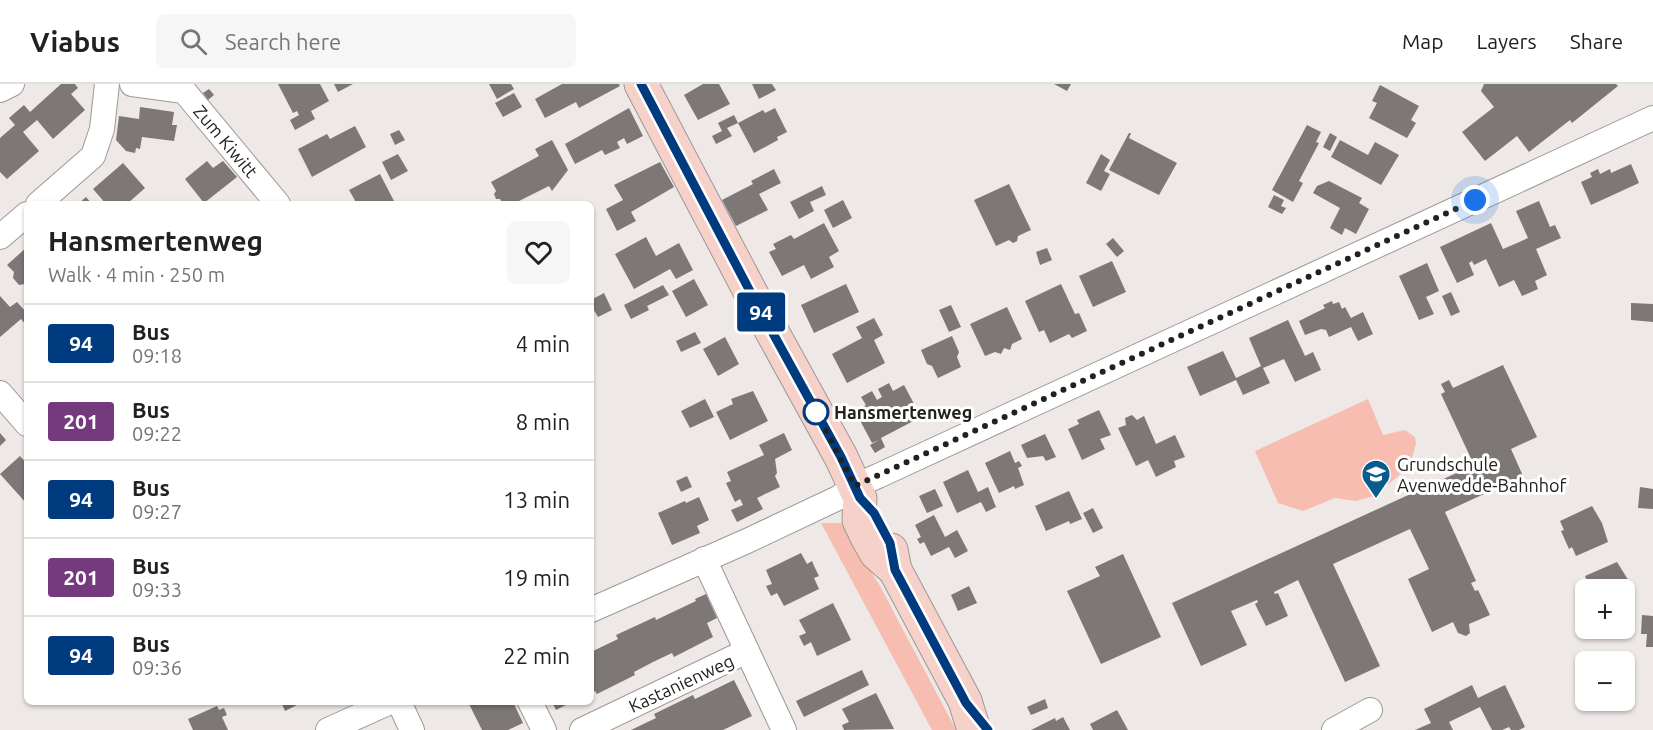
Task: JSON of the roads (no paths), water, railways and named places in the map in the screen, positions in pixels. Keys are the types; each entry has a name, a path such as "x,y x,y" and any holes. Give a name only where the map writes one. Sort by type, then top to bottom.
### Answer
{"street":[{"path":"0,90 12,84"},
{"path":"41,201 93,156 102,129 107,84"},
{"name":"Zum Kiwitt","path":"132,84 184,91 276,201"},
{"path":"641,84 857,492 874,513 890,543 895,570 970,716 988,730"},
{"path":"594,609 838,498 857,492 1653,117"},
{"path":"0,237 24,217"},
{"path":"0,393 24,421"},
{"name":"Kastanienweg","path":"704,560 784,730"},
{"name":"Kastanienweg","path":"582,730 747,651"},
{"path":"328,730 383,705"},
{"path":"400,705 412,730"},
{"path":"532,705 544,730"},
{"path":"1334,730 1370,710"}],"place":[{"name":"Hansmertenweg","path":"816,412"},
{"name":"Grundschule Avenwedde-Bahnhof","path":"1376,500"}]}
